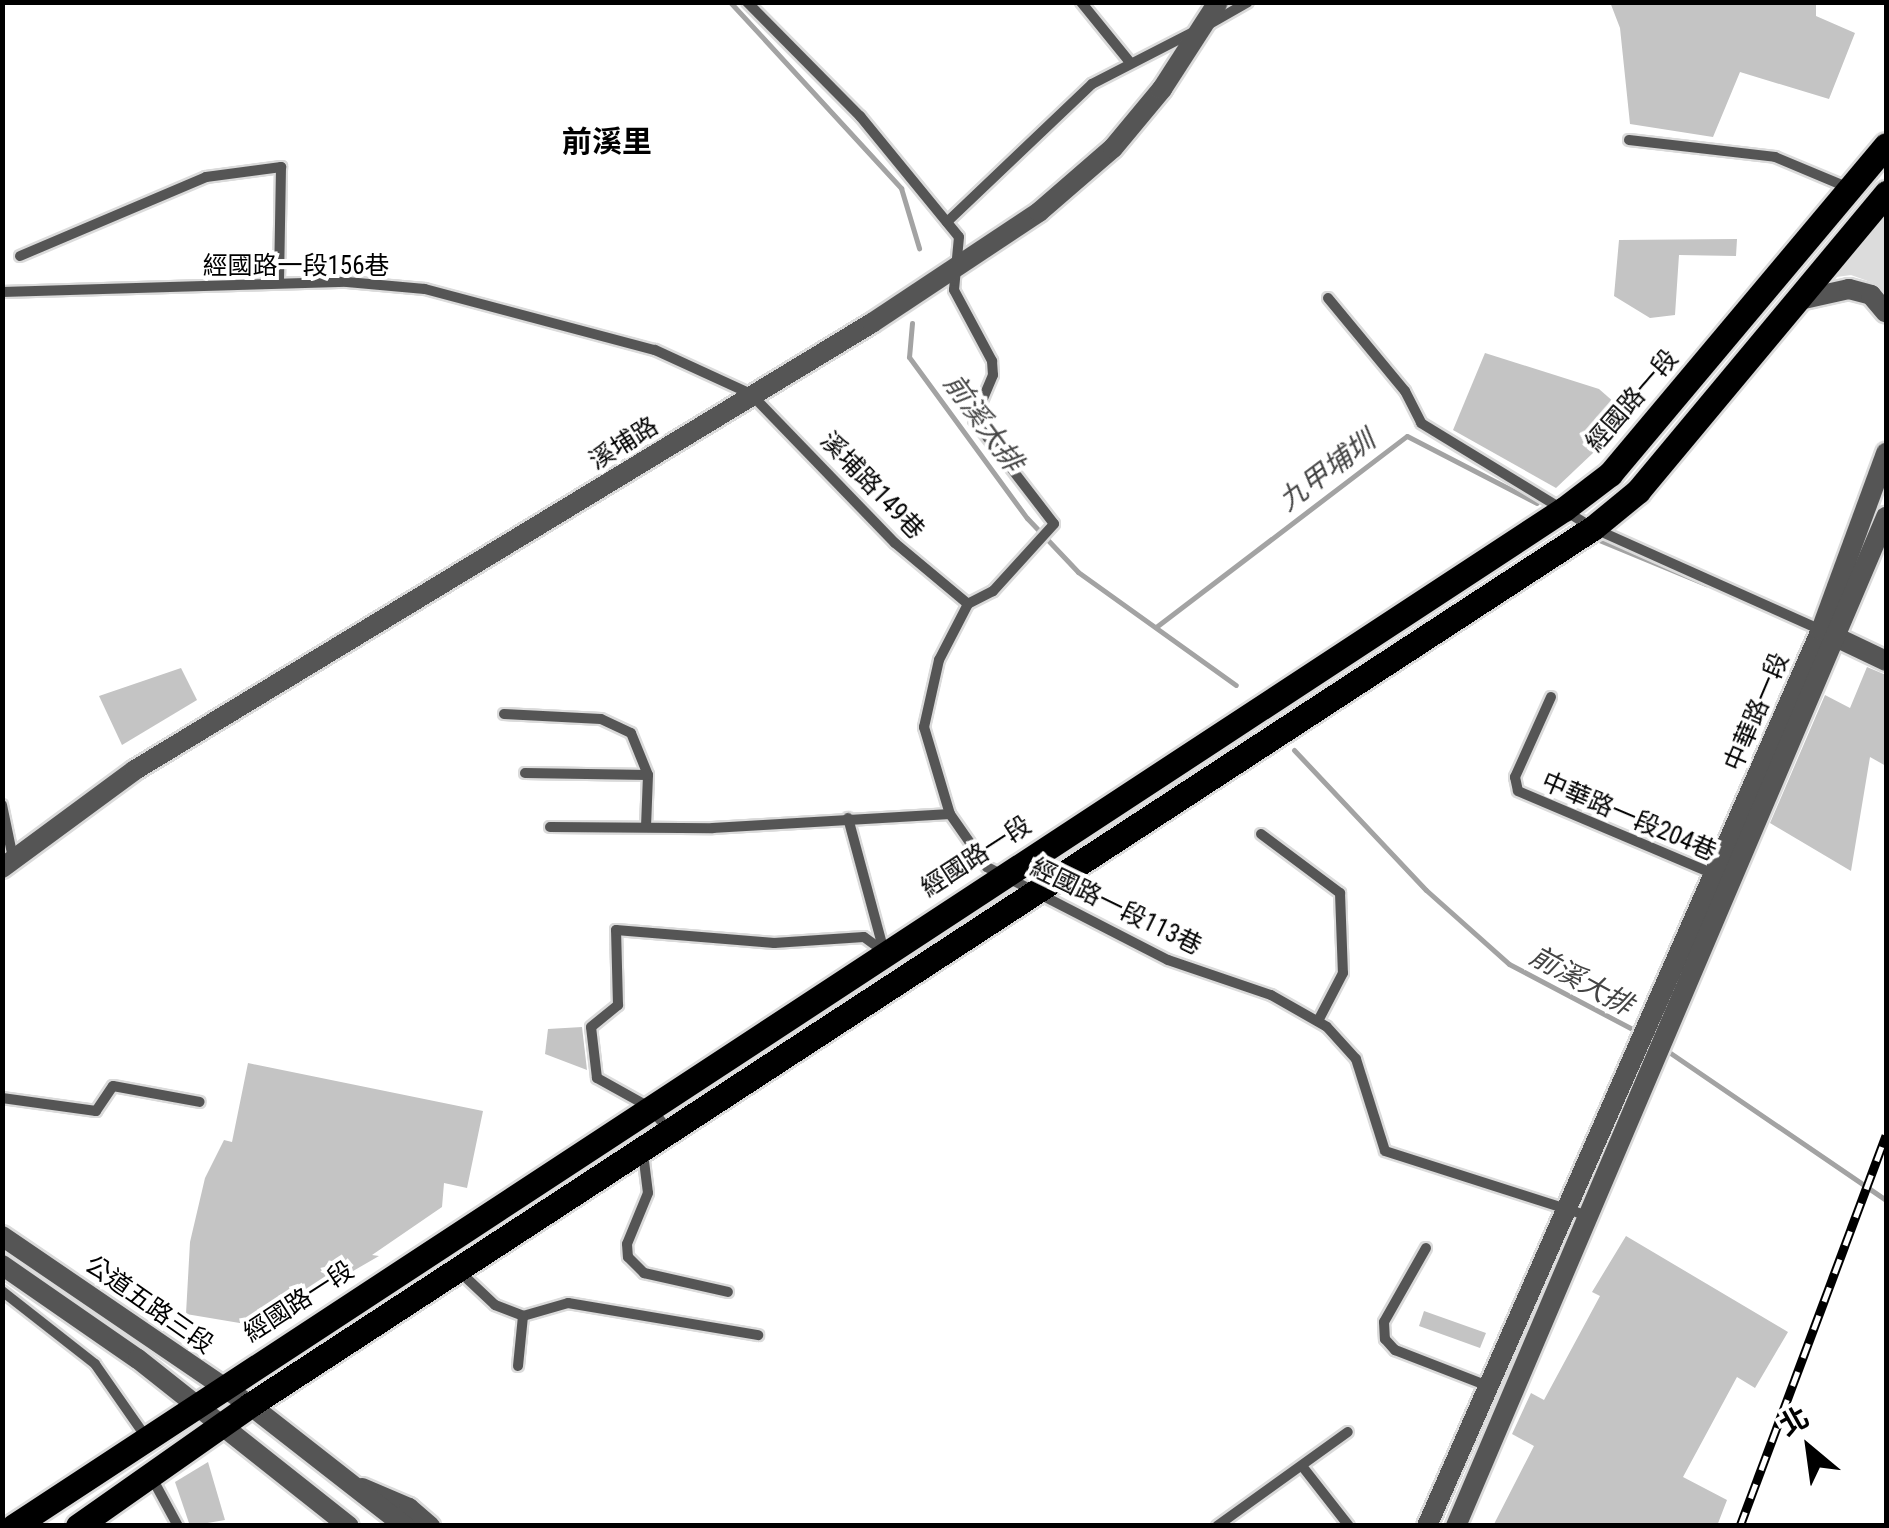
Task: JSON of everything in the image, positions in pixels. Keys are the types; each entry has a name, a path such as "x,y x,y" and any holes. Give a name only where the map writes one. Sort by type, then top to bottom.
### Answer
{"main road":[{"name":"經國路一段","path":"14,1526 1564,509 1610,474 1886,144"},
{"path":"78,1526 152,1478 250,1405 644,1153 1593,528 1638,491 1804,300 1886,193"}],"street":[{"name":"溪埔路","path":"8,863 135,770 751,394 1040,212 1113,148 1205,26 1218,2"},
{"path":"1804,300 1849,288 1871,295 1886,313"},
{"name":"中華路一段","path":"1828,634 1886,453"},
{"name":"中華路一段","path":"1576,1211 1828,634 1886,517"},
{"path":"1828,634 1886,661"},
{"path":"1433,1524 1488,1386 1576,1211"},
{"path":"1456,1526 1576,1211"},
{"name":"公道五路三段","path":"2,1236 250,1405 362,1488 405,1526"},
{"name":"公道五路三段","path":"2,1265 109,1337 333,1519 349,1526"},
{"name":"公道五路三段","path":"362,1488 400,1503 430,1526"}],"lane":[{"path":"748,2 860,116 959,238 954,290 992,361 993,376 974,420 1044,504 1052,531 993,590 968,604 939,660 924,727 950,814 988,866 1006,876"},
{"path":"1081,2 1128,61"},
{"path":"947,222 1058,114 1128,61 1248,2"},
{"path":"1629,140 1774,157 1850,188"},
{"path":"20,256 206,177 281,167 279,283"},
{"name":"經國路一段156巷","path":"2,292 279,283 425,289 656,350 751,394"},
{"path":"1328,298 1405,391 1421,423 1593,528 1828,634"},
{"name":"溪埔路149巷","path":"751,394 895,543 968,604"},
{"name":"中華路一段204巷","path":"1552,697 1514,786 1637,846 1722,878"},
{"path":"504,714 618,724 638,744 648,775 646,827"},
{"path":"525,773 648,775"},
{"path":"2,805 8,863"},
{"path":"550,827 646,827 950,814"},
{"path":"848,818 885,952"},
{"path":"1261,834 1340,893 1343,974 1318,1021"},
{"name":"經國路一段113巷","path":"1006,876 1168,960 1270,995 1318,1021 1356,1060 1385,1151 1576,1211"},
{"path":"672,1134 651,1108 597,1078 591,1026 618,1005 616,930 756,943 864,937 885,952"},
{"path":"2,1098 96,1111 113,1086 200,1102"},
{"path":"644,1153 648,1192 626,1244 628,1256 644,1273 728,1292"},
{"path":"1426,1248 1384,1322 1385,1339 1395,1350 1488,1386"},
{"path":"459,1271 495,1304 524,1316 568,1303 758,1335"},
{"path":"2,1291 95,1364 146,1438"},
{"path":"518,1366 524,1316"},
{"path":"1217,1526 1348,1432"},
{"path":"1302,1466 1349,1526"},
{"path":"152,1478 178,1526"}],"shaded area":[{"path":"1886,207 1886,296 1876,284 1851,275 1829,278"}],"building":[{"path":"1610,2 1816,2 1816,16 1855,33 1829,99 1740,72 1713,137 1630,124 1620,28"},
{"path":"1737,239 1736,256 1679,255 1675,315 1650,318 1614,296 1619,240"},
{"path":"1485,353 1599,389 1631,417 1556,488 1453,430"},
{"path":"1867,667 1886,675 1886,766 1870,757 1851,871 1770,823 1825,695 1850,708"},
{"path":"181,668 197,700 122,745 99,696"},
{"path":"582,1027 587,1070 545,1054 548,1029"},
{"path":"248,1063 483,1111 467,1188 444,1183 442,1207 372,1255 379,1256 258,1326 186,1314 190,1242 205,1178 224,1140 232,1142"},
{"path":"1626,1236 1788,1332 1755,1388 1737,1377 1683,1477 1727,1500 1717,1526 1493,1526 1534,1446 1512,1434 1531,1393 1544,1400 1600,1296 1592,1292"},
{"path":"1424,1311 1486,1333 1480,1348 1419,1326"},
{"path":"208,1462 225,1520 190,1526 175,1482"}],"waterway":[{"name":"前溪大排","path":"730,2 901,188 919,248"},
{"name":"前溪大排","path":"912,323 909,357 1027,518 1078,572 1236,685"},
{"name":"九甲埔圳","path":"1156,627 1407,436 1537,503"},
{"name":"九甲埔圳","path":"1599,540 1706,584"},
{"name":"前溪大排","path":"1294,750 1426,890 1509,964 1640,1033"},
{"name":"前溪大排","path":"1666,1050 1886,1200"}],"railway":[{"path":"1740,1526 1886,1135"}],"district":[{"name":"前溪里","path":"607,142"}]}
